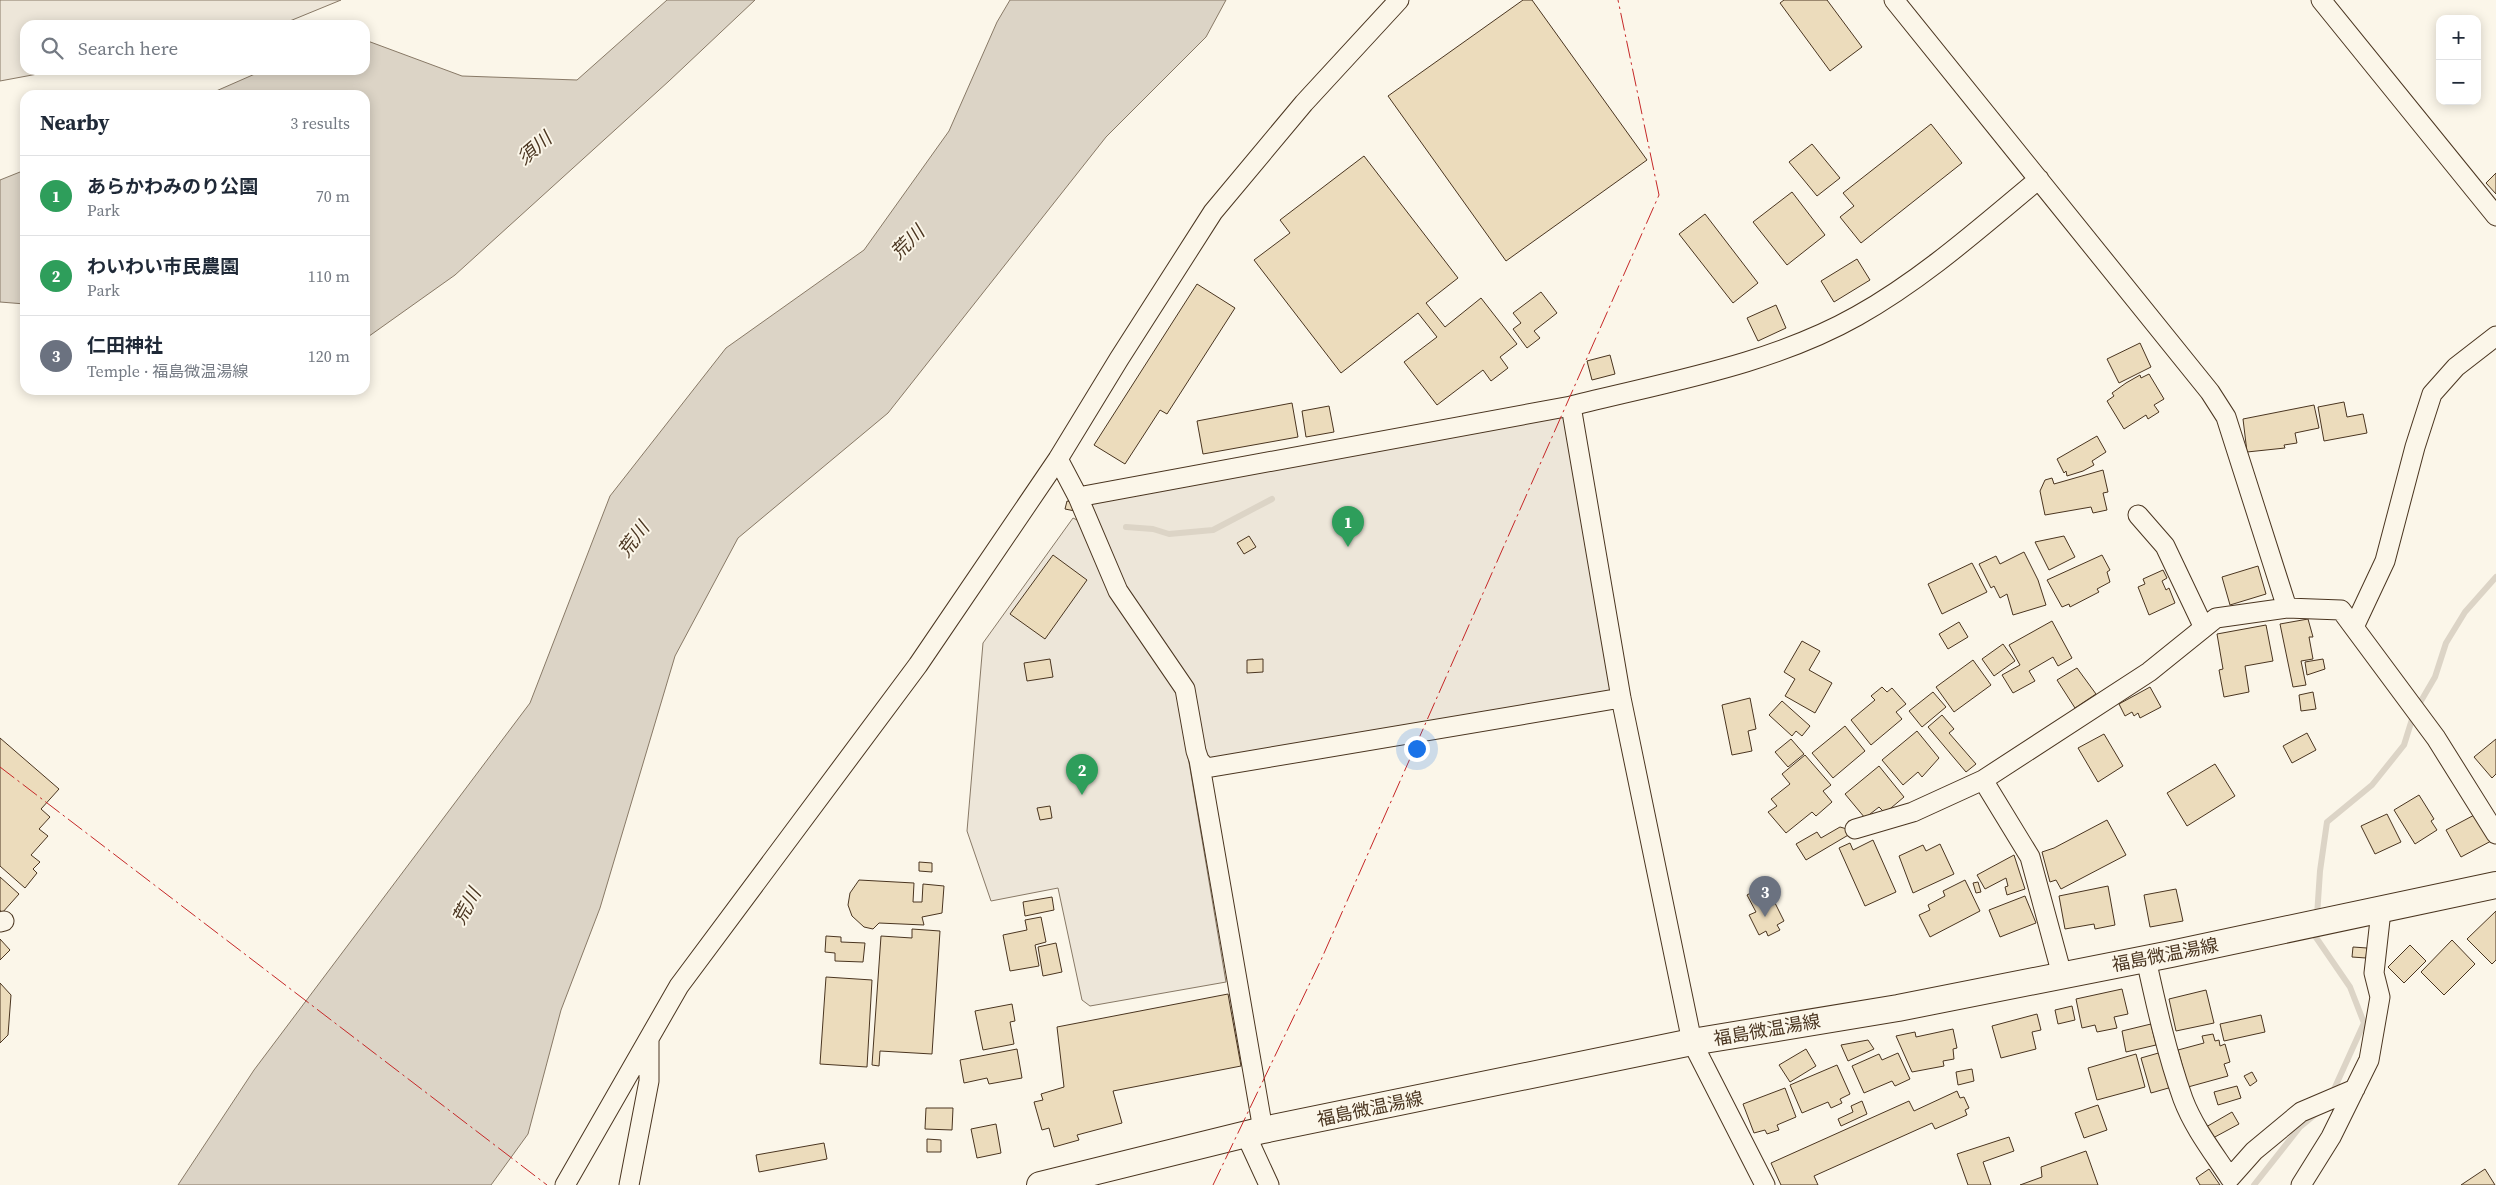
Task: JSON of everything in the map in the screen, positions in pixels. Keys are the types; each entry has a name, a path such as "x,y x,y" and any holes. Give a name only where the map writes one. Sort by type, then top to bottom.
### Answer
{"main road":[{"name":"福島微温湯線","path":"1040,1185 1255,1133 1692,1042 1898,1008 2146,959 2496,886"}],"street":[{"path":"565,1185 679,986 918,665 1058,459 1213,212 1304,102 1399,0"},
{"path":"1894,0 2210,392 2226,417 2287,608"},
{"path":"2321,0 2496,216"},
{"path":"1078,497 1571,406 1742,363 1805,340 1856,317 1919,278 2038,180"},
{"path":"2354,627 2385,561 2432,394 2456,367 2496,336"},
{"path":"1571,406 1621,698 1692,1042 1765,1185"},
{"path":"1058,459 1078,497 1118,591 1185,689 1199,760 1255,1133 1269,1185"},
{"path":"2138,515 2165,546 2204,628"},
{"path":"1854,829 1913,812 1983,780 2149,672 2216,618 2287,608 2342,610 2436,738 2496,834"},
{"path":"1199,760 1206,768 1230,765 1621,698"},
{"path":"1983,780 2030,857 2062,975"},
{"path":"2309,1180 2369,1060 2380,997 2374,973 2381,911"},
{"path":"2146,959 2154,998 2184,1099 2201,1136 2230,1178 2254,1151 2301,1112 2354,1089"},
{"path":"629,1185 649,1081 649,1039"}],"shaded area":[{"path":"0,0 341,0 292,20 20,20 20,75 32,75 0,81"},
{"path":"1567,412 1616,693 1208,762 1203,757 1189,682 1125,593 1085,502"},
{"path":"1073,518 1081,522 1177,691 1226,982 1090,1006 1082,1000 1058,888 991,901 967,831 983,643"}],"water":[{"name":"須川","path":"667,0 755,0 669,81 455,275 370,335 370,90 218,90 253,75 370,75 370,42 462,76 577,80"},
{"name":"荒川","path":"1010,0 1226,0 1206,37 1106,137 888,413 738,538 675,656 600,908 561,1010 528,1134 491,1185 178,1185 254,1070 530,703 610,496 726,348 864,250 949,131 997,22"},
{"path":"20,172 20,304 0,302 0,180"}],"building":[{"path":"1523,0 1532,0 1647,160 1506,261 1388,96"},
{"path":"1784,0 1827,0 1862,47 1830,71 1780,3"},
{"path":"1931,124 1962,163 1861,243 1840,217 1854,206 1843,193"},
{"path":"1812,144 1840,178 1817,196 1789,162"},
{"path":"1364,156 1458,278 1426,303 1445,327 1481,298 1517,344 1500,357 1508,368 1491,381 1483,370 1437,405 1404,362 1437,337 1418,313 1341,373 1254,260 1290,233 1280,220"},
{"path":"2496,173 2496,194 2486,183"},
{"path":"1792,192 1825,235 1787,265 1753,222"},
{"path":"1705,214 1758,283 1733,303 1679,234"},
{"path":"1857,259 1870,280 1834,302 1821,281"},
{"path":"1197,284 1235,308 1167,414 1160,410 1125,464 1094,445"},
{"path":"1541,292 1557,313 1534,331 1540,338 1527,348 1513,329 1521,323 1513,313"},
{"path":"1776,305 1786,328 1758,341 1747,318"},
{"path":"2140,343 2151,367 2119,383 2107,359"},
{"path":"1610,355 1615,374 1592,380 1587,361"},
{"path":"2149,374 2164,399 2154,405 2159,412 2148,419 2146,415 2124,429 2107,401 2114,396 2112,393 2126,383 2140,375 2141,378"},
{"path":"2344,402 2347,417 2363,414 2367,433 2324,441 2318,407"},
{"path":"1292,403 1298,437 1203,454 1197,421"},
{"path":"2314,405 2319,428 2295,433 2297,443 2284,445 2285,448 2247,452 2243,419"},
{"path":"1329,406 1334,432 1306,437 1302,411"},
{"path":"2097,436 2106,452 2092,461 2094,465 2067,476 2066,471 2064,473 2057,459"},
{"path":"2103,470 2108,492 2103,493 2107,510 2093,513 2091,507 2045,515 2040,491 2045,480 2052,478 2054,484"},
{"path":"1067,501 1077,503 1075,511 1065,509"},
{"path":"1249,536 1256,547 1244,554 1237,543"},
{"path":"2064,536 2075,557 2049,570 2035,542"},
{"path":"2024,552 2038,580 2046,605 2013,615 2007,594 2000,598 1994,586 1991,588 1979,564 1996,556 2000,564"},
{"path":"1053,555 1087,580 1045,639 1010,614"},
{"path":"2102,555 2110,570 2107,572 2110,582 2097,589 2099,592 2070,607 2069,604 2062,607 2047,580"},
{"path":"1972,563 1987,592 1942,614 1928,584"},
{"path":"2258,566 2266,594 2230,605 2222,577"},
{"path":"2163,570 2167,578 2162,581 2166,590 2169,588 2175,603 2149,615 2138,587 2145,584 2143,579"},
{"path":"2308,619 2313,637 2309,637 2313,659 2301,661 2306,685 2293,687 2280,624"},
{"path":"2052,621 2072,658 2058,666 2053,657 2029,671 2035,681 2013,693 2002,675 2020,665 2009,645"},
{"path":"1959,622 1968,637 1948,649 1939,634"},
{"path":"2266,625 2273,661 2245,666 2249,692 2224,697 2219,670 2223,669 2217,634"},
{"path":"1802,641 1820,651 1809,670 1832,683 1815,713 1785,696 1795,679 1784,672"},
{"path":"2003,644 2015,661 1994,676 1982,659"},
{"path":"1050,659 1053,677 1027,681 1024,663"},
{"path":"1263,659 1263,672 1247,673 1247,660"},
{"path":"2323,659 2325,669 2307,675 2305,662"},
{"path":"1973,660 1991,685 1954,712 1936,687"},
{"path":"2077,668 2096,694 2075,708 2057,680"},
{"path":"1882,687 1887,692 1892,688 1906,704 1896,712 1902,719 1871,745 1851,720 1875,700 1871,696"},
{"path":"2150,687 2161,707 2140,718 2138,713 2134,716 2132,712 2125,716 2119,704"},
{"path":"1933,692 1946,707 1922,727 1909,711"},
{"path":"2313,692 2316,709 2301,711 2299,695"},
{"path":"1750,698 1756,729 1748,731 1752,751 1732,755 1722,705"},
{"path":"1782,701 1810,726 1802,736 1796,731 1792,736 1769,715"},
{"path":"1942,715 1954,729 1949,733 1976,764 1966,772 1928,727"},
{"path":"1845,726 1865,751 1833,778 1812,753"},
{"path":"1917,731 1939,758 1922,777 1918,772 1903,785 1882,760"},
{"path":"2307,733 2316,750 2292,763 2283,746"},
{"path":"2104,734 2123,766 2098,782 2078,748"},
{"path":"0,738 59,789 41,809 50,817 39,829 48,836 31,855 40,862 33,869 37,873 25,888 0,866"},
{"path":"1791,739 1804,754 1788,767 1775,752"},
{"path":"2496,739 2496,774 2492,778 2474,757"},
{"path":"1805,755 1831,785 1823,791 1832,802 1816,816 1812,812 1786,833 1768,812 1777,806 1771,799 1790,784 1782,774"},
{"path":"2215,764 2235,796 2187,826 2167,793"},
{"path":"1879,766 1904,797 1885,813 1879,807 1865,818 1845,794"},
{"path":"2419,795 2434,819 2431,821 2437,830 2415,844 2394,810"},
{"path":"1050,806 1052,818 1040,820 1037,808"},
{"path":"2478,813 2493,840 2461,857 2446,830"},
{"path":"2387,814 2401,842 2375,854 2361,826"},
{"path":"2107,820 2126,855 2061,889 2056,880 2050,882 2042,852 2054,848"},
{"path":"1840,827 1847,829 1850,834 1806,860 1796,844 1817,832 1821,838"},
{"path":"1873,840 1896,892 1865,906 1839,848 1850,843 1853,850"},
{"path":"1940,844 1954,874 1913,893 1899,856 1923,845 1926,851"},
{"path":"2014,855 2025,889 2007,895 2005,887 2008,886 2006,878 1985,889 1977,875"},
{"path":"919,862 932,863 932,872 919,871"},
{"path":"0,877 19,894 2,913 0,910"},
{"path":"859,880 914,883 913,902 922,902 923,884 944,886 942,913 922,917 924,925 879,923 873,929 864,927 852,916 848,905 850,893"},
{"path":"1965,880 1980,911 1930,937 1919,915 1930,910 1928,905 1945,896 1943,891"},
{"path":"1978,882 1981,892 1976,893 1973,883"},
{"path":"2108,886 2115,925 2095,929 2094,924 2065,929 2059,896"},
{"path":"1758,889 1767,905 1774,901 1784,921 1777,925 1780,930 1768,936 1766,931 1759,935 1749,915 1756,912 1747,895"},
{"path":"2176,889 2183,921 2150,927 2144,895"},
{"path":"2025,896 2036,923 2000,937 1989,910"},
{"path":"1052,897 1054,910 1025,916 1023,902"},
{"path":"2496,911 2496,960 2492,964 2467,939"},
{"path":"1041,917 1046,942 1035,945 1039,966 1010,971 1003,935 1027,930 1025,920"},
{"path":"912,929 940,931 932,1054 880,1051 879,1066 872,1065 881,936 912,938"},
{"path":"826,936 841,937 841,942 865,943 863,962 835,961 835,953 825,952"},
{"path":"0,939 10,950 0,960"},
{"path":"2452,940 2475,964 2444,995 2421,972"},
{"path":"1056,943 1062,972 1043,976 1038,947"},
{"path":"2410,945 2426,961 2404,983 2388,967"},
{"path":"2353,947 2367,948 2366,958 2352,957"},
{"path":"826,977 872,980 867,1067 820,1064"},
{"path":"0,983 11,995 8,1035 0,1043"},
{"path":"2122,989 2128,1014 2114,1017 2117,1028 2097,1032 2095,1025 2082,1028 2076,999"},
{"path":"2206,990 2214,1023 2176,1031 2169,999"},
{"path":"1228,994 1241,1066 1113,1091 1122,1123 1077,1135 1079,1140 1054,1147 1049,1128 1042,1130 1034,1102 1043,1100 1041,1094 1064,1087 1057,1027"},
{"path":"1012,1004 1015,1021 1010,1022 1014,1044 983,1050 975,1011"},
{"path":"2072,1006 2075,1020 2058,1024 2055,1010"},
{"path":"2037,1014 2041,1030 2032,1032 2036,1049 2001,1058 1992,1026"},
{"path":"2261,1015 2265,1032 2224,1041 2220,1024"},
{"path":"2151,1024 2156,1045 2126,1052 2122,1031"},
{"path":"1953,1029 1957,1048 1953,1049 1954,1059 1943,1061 1944,1066 1912,1072 1896,1036 1915,1032 1916,1037"},
{"path":"2213,1034 2215,1041 2219,1040 2220,1046 2225,1044 2230,1062 2224,1064 2228,1076 2188,1087 2178,1050 2204,1043 2202,1036"},
{"path":"1868,1040 1874,1049 1848,1061 1841,1045"},
{"path":"1017,1049 1022,1078 989,1084 987,1078 964,1083 960,1060"},
{"path":"1806,1049 1816,1066 1790,1082 1779,1065"},
{"path":"2162,1052 2172,1087 2151,1093 2141,1058"},
{"path":"1898,1053 1910,1079 1895,1086 1892,1081 1864,1093 1852,1066 1879,1054 1882,1060"},
{"path":"2136,1054 2145,1087 2097,1100 2088,1068"},
{"path":"1837,1065 1850,1094 1840,1099 1842,1103 1831,1108 1828,1102 1802,1113 1790,1085"},
{"path":"1972,1069 1974,1081 1958,1085 1956,1072"},
{"path":"2252,1072 2257,1081 2250,1086 2244,1076"},
{"path":"2237,1086 2241,1098 2218,1105 2214,1092"},
{"path":"1785,1088 1796,1117 1777,1125 1779,1130 1767,1134 1765,1130 1754,1133 1743,1104"},
{"path":"1957,1091 1960,1098 1964,1097 1969,1108 1965,1110 1967,1115 1935,1129 1932,1123 1814,1176 1818,1185 1781,1185 1771,1163 1909,1101 1914,1111"},
{"path":"1862,1101 1867,1114 1841,1126 1838,1119 1853,1112 1851,1106"},
{"path":"2098,1105 2107,1130 2084,1138 2075,1113"},
{"path":"926,1108 953,1108 952,1130 925,1129"},
{"path":"2232,1112 2239,1124 2213,1138 2206,1127"},
{"path":"996,1124 1001,1153 977,1158 971,1129"},
{"path":"2009,1137 2014,1151 1983,1162 1991,1185 1968,1185 1957,1154"},
{"path":"927,1139 941,1140 941,1152 927,1152"},
{"path":"824,1143 827,1159 759,1172 756,1155"},
{"path":"2086,1151 2098,1185 2020,1185 2042,1177 2041,1167"},
{"path":"2209,1169 2220,1185 2200,1185 2196,1178"},
{"path":"2485,1169 2495,1185 2461,1185"}],"waterway":[{"path":"1126,527 1153,529 1169,534 1213,530 1272,499"},
{"path":"2317,916 2320,871 2327,822 2372,785 2404,745 2414,713 2435,677 2446,643 2465,612 2496,577"},
{"path":"2316,929 2315,936 2350,987 2364,1023 2331,1096"},
{"path":"2254,1185 2300,1127 2317,1113"}],"power":[{"path":"1213,1185 1321,960 1659,195 1618,0"},
{"path":"0,767 547,1185"}],"place":[{"name":"あらかわみのり公園","path":"1348,547"},
{"name":"わいわい市民農園","path":"1082,795"},
{"name":"仁田神社","path":"1765,917"}]}
